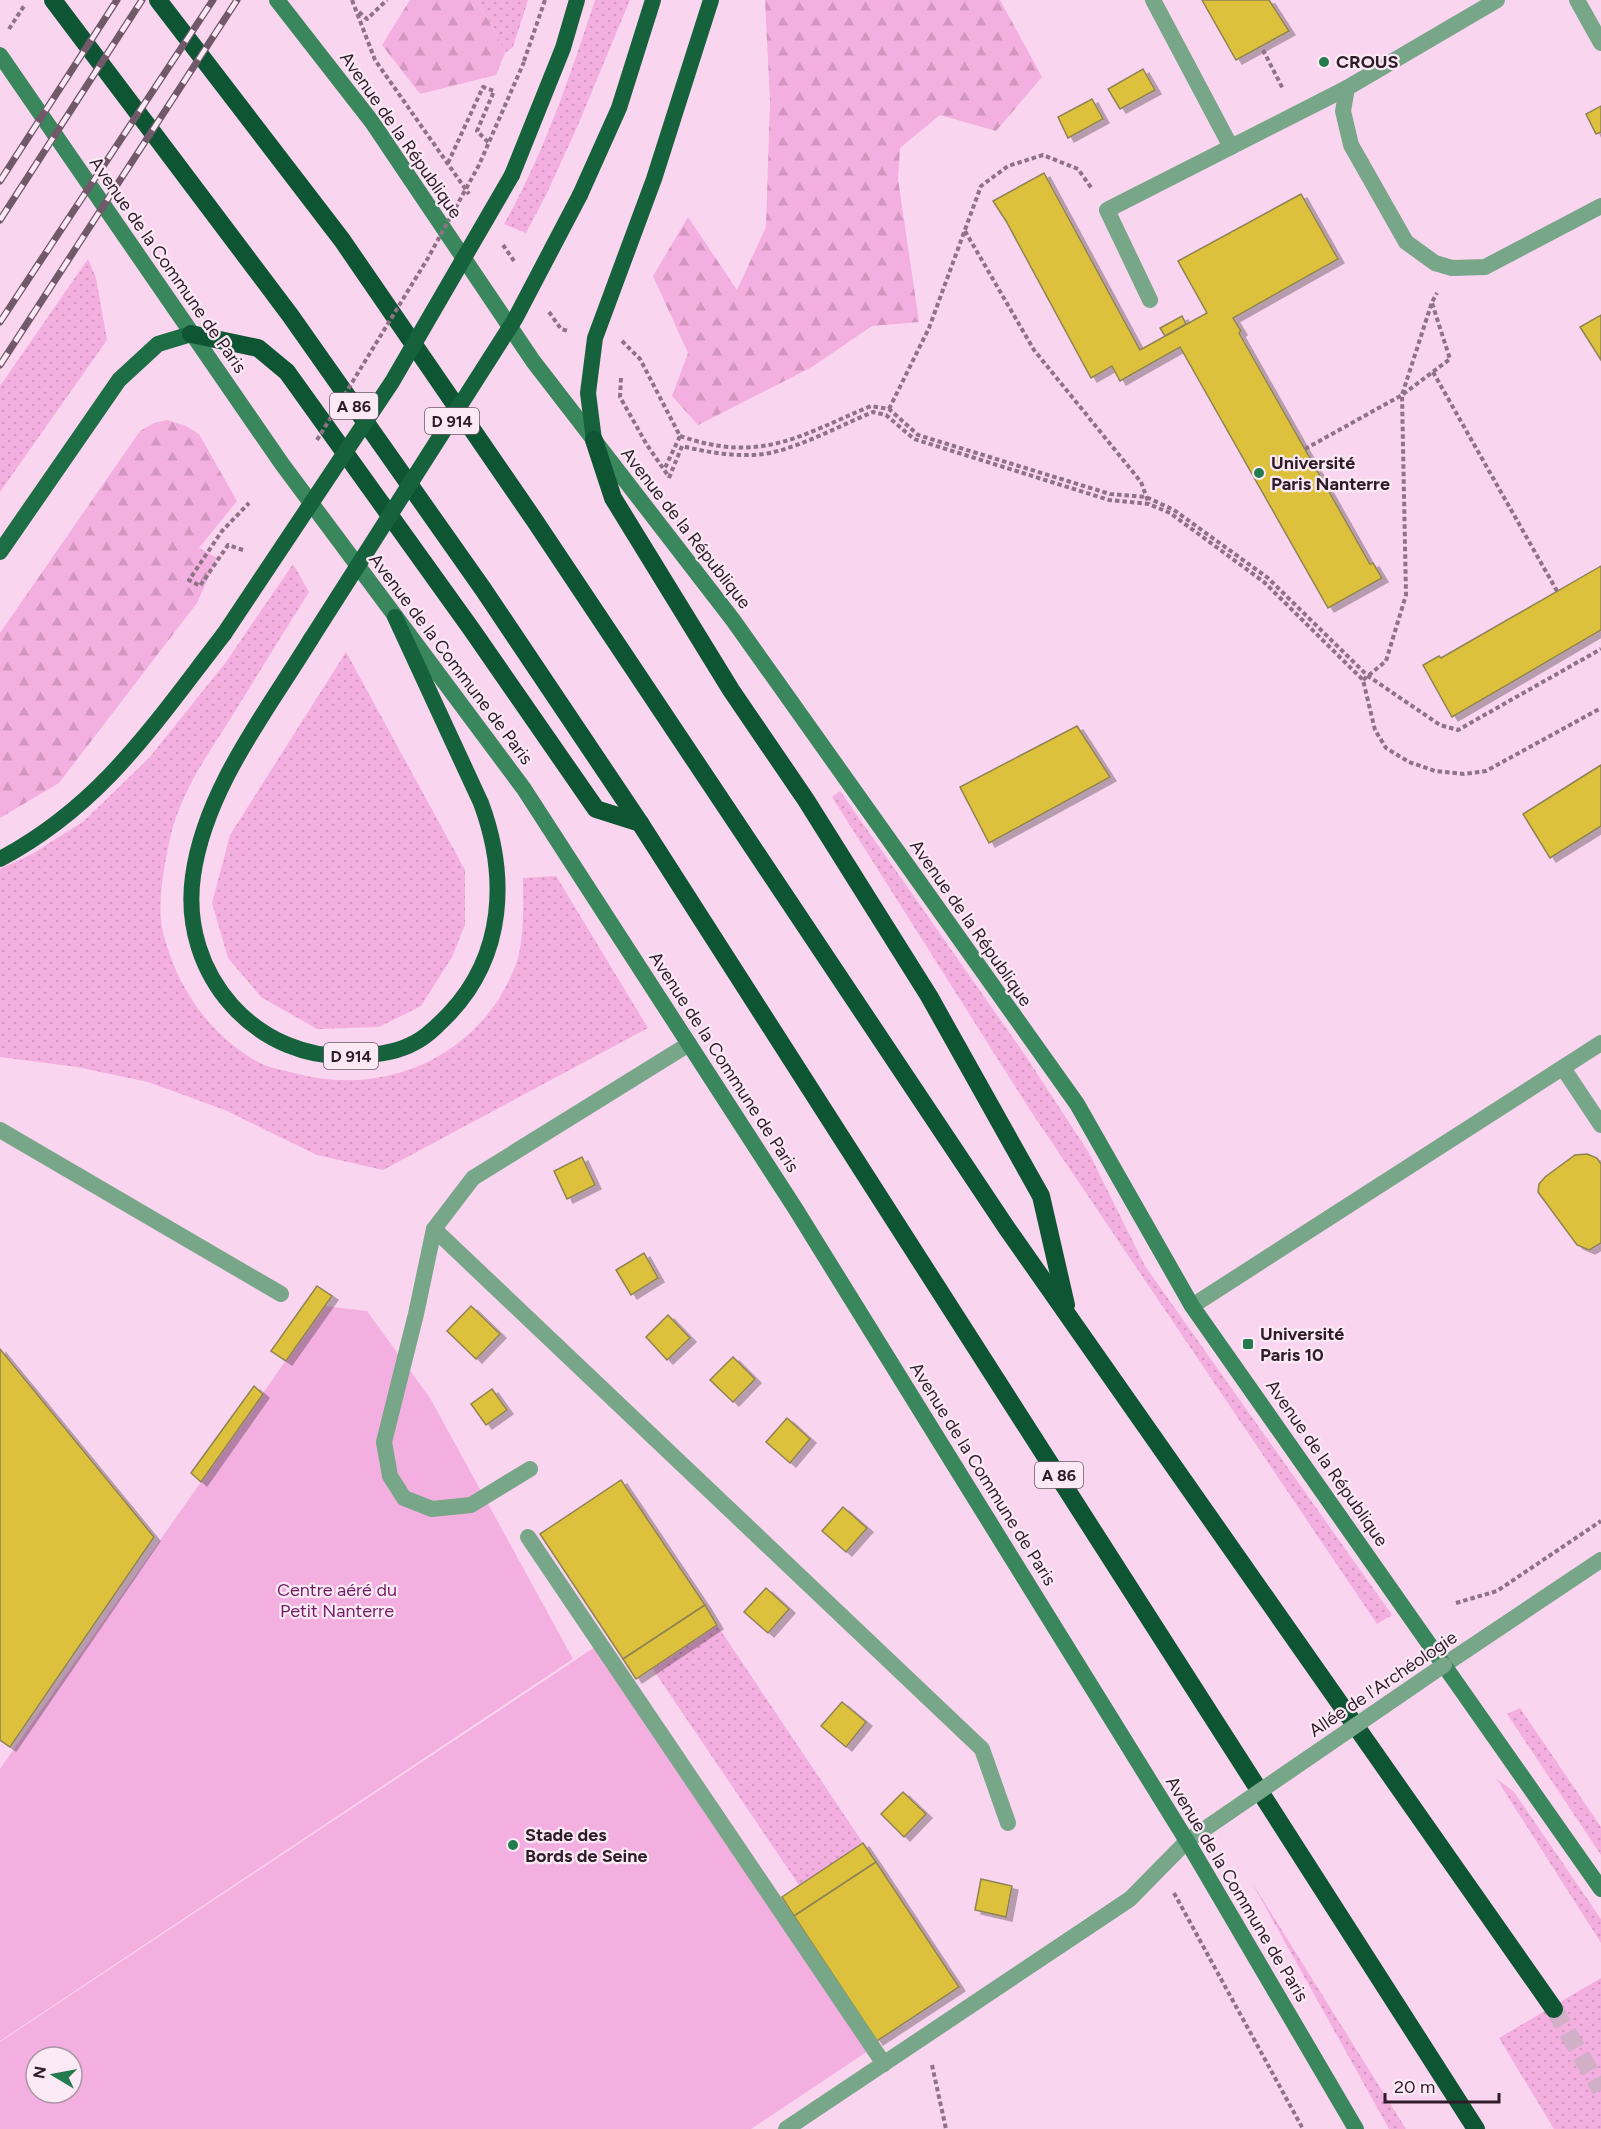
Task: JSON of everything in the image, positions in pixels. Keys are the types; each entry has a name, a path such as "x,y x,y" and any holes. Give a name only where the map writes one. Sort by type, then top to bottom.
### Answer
{"highway":[{"name":"A 86","path":"53,0 290,315 483,589 640,823 1476,2129"},
{"path":"158,0 342,240 535,520 999,1217 1554,2009"},
{"path":"0,859 40,836 77,808 123,764 224,634 392,382 512,175 563,48 577,0"},
{"name":"D 914","path":"395,617 481,803 493,834 497,854 498,905 492,939 480,972 463,999 440,1023 415,1043 377,1054 345,1057 311,1054 256,1029 233,1007 214,984 198,951 192,917 193,876 206,824 232,768 311,639 515,319 580,195 619,108 653,0"},
{"path":"711,0 654,179 595,338 588,393 594,440 613,498 731,690 806,800 929,996 1041,1196 1069,1316"},
{"path":"191,334 258,348 287,372 472,630 596,809 640,823"}],"main road":[{"name":"Avenue de la République","path":"277,0 372,122 533,361 739,628 1077,1104 1192,1306 1601,1889"},
{"name":"Avenue de la Commune de Paris","path":"0,56 191,334 395,617 524,789 795,1208 1187,1840 1356,2129"},
{"path":"0,552 119,380 158,344 191,334"}],"street":[{"path":"1153,0 1231,147"},
{"path":"1150,300 1107,210 1347,88 1497,0"},
{"path":"1577,0 1601,43"},
{"path":"1347,88 1343,111 1351,145 1406,242 1435,263 1452,268 1485,267 1601,206"},
{"path":"1192,1306 1601,1043"},
{"path":"530,1469 471,1505 432,1509 405,1498 390,1476 384,1442 416,1314 434,1229 473,1178 689,1044"},
{"path":"1563,1068 1601,1125"},
{"path":"0,1130 281,1294"},
{"path":"434,1229 982,1749 1008,1823"},
{"path":"528,1537 884,2064"},
{"name":"Allée de l'Archéologie","path":"786,2129 1130,1899 1187,1840 1601,1560"}],"path":[{"path":"6,34 28,0"},
{"path":"352,0 375,60 475,202"},
{"path":"358,11 367,19 387,0"},
{"path":"316,441 428,258 489,143 524,62 545,0"},
{"path":"1263,50 1296,114"},
{"path":"448,163 483,87 494,91 477,131 489,143"},
{"path":"889,409 929,327 981,186 1008,166 1043,155 1078,169 1107,210"},
{"path":"965,231 1034,350 1141,482 1149,504"},
{"path":"501,241 521,270"},
{"path":"1363,680 1386,661 1406,595 1402,395 1431,302 1452,268"},
{"path":"1305,449 1402,395 1450,359 1431,302"},
{"path":"547,309 561,329 595,338 621,341 640,359 680,436 705,444 747,448 772,446 872,406 889,409 918,435 1110,494 1146,497 1174,510 1268,578 1368,676 1440,725 1458,730 1601,649"},
{"path":"621,341 621,352"},
{"path":"1432,372 1557,591"},
{"path":"621,374 620,397 669,478 682,446 710,451 773,453 873,412 886,416 914,440 1109,500 1149,504 1170,513 1264,582 1363,680 1375,730 1386,748 1409,762 1435,771 1464,774 1486,771 1601,708"},
{"path":"664,470 680,436"},
{"path":"249,503 222,531 189,580 200,586 228,545 243,550 250,540"},
{"path":"1456,1603 1497,1591 1601,1521"},
{"path":"1160,1869 1303,2129"},
{"path":"925,2037 946,2129"}],"green space":[{"path":"410,0 475,0 493,27 505,53 496,75 420,94 382,45"},
{"path":"475,0 528,0 513,47 505,53 493,27"},
{"path":"595,0 630,0 578,125 526,233 504,224 544,142"},
{"path":"765,0 1000,0 1042,77 996,131 940,115 900,148 898,179 919,322 872,326 812,367 698,425 672,396 688,353 653,276 688,217 737,290 766,227 770,101"},
{"path":"88,259 96,278 107,340 0,492 0,386"},
{"path":"167,420 186,426 199,434 237,501 199,548 217,558 197,603 59,783 0,818 0,633 140,431 154,423"},
{"path":"293,564 309,592 189,786 171,834 162,883 161,921 176,971 197,1007 224,1038 240,1051 276,1069 328,1079 362,1080 394,1074 425,1063 453,1047 478,1025 499,998 518,957 523,923 523,878 556,876 648,1028 383,1170 317,1155 225,1110 148,1082 77,1067 0,1057 0,869 32,854 84,821 149,758 226,662"},
{"path":"346,652 465,870 465,925 452,957 421,1006 379,1027 317,1029 261,997 228,958 212,903 230,835"},
{"path":"840,791 1025,1055 1089,1153 1145,1266 1392,1615 1377,1624 1030,1110 832,797"},
{"name":"Centre aéré du Petit Nanterre","path":"324,1306 367,1311 430,1398 573,1659 0,2041 0,1769"},
{"path":"717,1625 863,1843 799,1885 652,1668"},
{"name":"Stade des Bords de Seine","path":"595,1647 868,2051 751,2129 0,2129 0,2042"},
{"path":"1520,1708 1601,1827 1601,1855 1507,1714"},
{"path":"1496,1778 1514,1792 1601,1919 1601,1943"},
{"path":"1251,1881 1406,2129 1389,2129"},
{"path":"1601,1978 1601,2129 1554,2129 1499,2038"}],"building":[{"path":"1202,0 1269,0 1289,31 1236,60"},
{"path":"1143,69 1155,90 1120,109 1108,89"},
{"path":"1092,99 1103,119 1068,138 1058,117"},
{"path":"1601,106 1601,132 1596,134 1586,114"},
{"path":"1044,173 1140,350 1207,313 1178,261 1301,194 1338,259 1233,318 1241,331 1239,333 1370,564 1373,563 1382,578 1328,608 1180,347 1120,381 1112,366 1091,378 993,201"},
{"path":"1601,315 1601,360 1580,327"},
{"path":"1182,316 1186,324 1165,336 1160,328"},
{"path":"1601,566 1601,630 1452,717 1423,665 1439,656 1441,658"},
{"path":"1077,726 1110,777 989,843 960,787"},
{"path":"1601,765 1601,826 1550,858 1523,814"},
{"path":"1587,1154 1597,1158 1601,1164 1601,1243 1589,1250 1577,1245 1538,1192 1539,1184 1545,1177 1575,1155"},
{"path":"582,1157 595,1185 567,1199 554,1171"},
{"path":"644,1253 658,1278 631,1295 616,1270"},
{"path":"317,1286 332,1296 286,1361 271,1351"},
{"path":"471,1306 500,1334 476,1359 447,1331"},
{"path":"668,1315 690,1338 667,1360 646,1337"},
{"path":"0,1349 154,1537 10,1747 0,1740"},
{"path":"733,1357 755,1379 733,1402 710,1380"},
{"path":"254,1386 263,1394 201,1482 191,1473"},
{"path":"492,1389 507,1410 486,1425 471,1404"},
{"path":"787,1418 810,1439 790,1463 766,1442"},
{"path":"621,1480 705,1605 623,1659 540,1534"},
{"path":"843,1507 867,1528 846,1552 822,1531"},
{"path":"766,1588 789,1609 768,1633 744,1612"},
{"path":"705,1605 717,1625 636,1679 623,1659"},
{"path":"842,1702 866,1722 846,1747 821,1726"},
{"path":"903,1792 926,1814 904,1837 881,1814"},
{"path":"863,1843 876,1862 794,1916 782,1897"},
{"path":"876,1862 959,1987 877,2041 794,1916"},
{"path":"981,1879 1012,1886 1006,1917 975,1910"}],"tunnel":[{"path":"1554,2009 1601,2090"}],"railway":[{"path":"0,181 117,0"},
{"path":"0,220 142,0"},
{"path":"0,322 213,0"},
{"path":"0,365 237,0"}],"place":[{"name":"CROUS","path":"1324,62"},
{"name":"Université Paris Nanterre","path":"1259,473"},
{"name":"Université Paris 10","path":"1248,1344"},
{"name":"Stade des Bords de Seine","path":"513,1845"}]}
